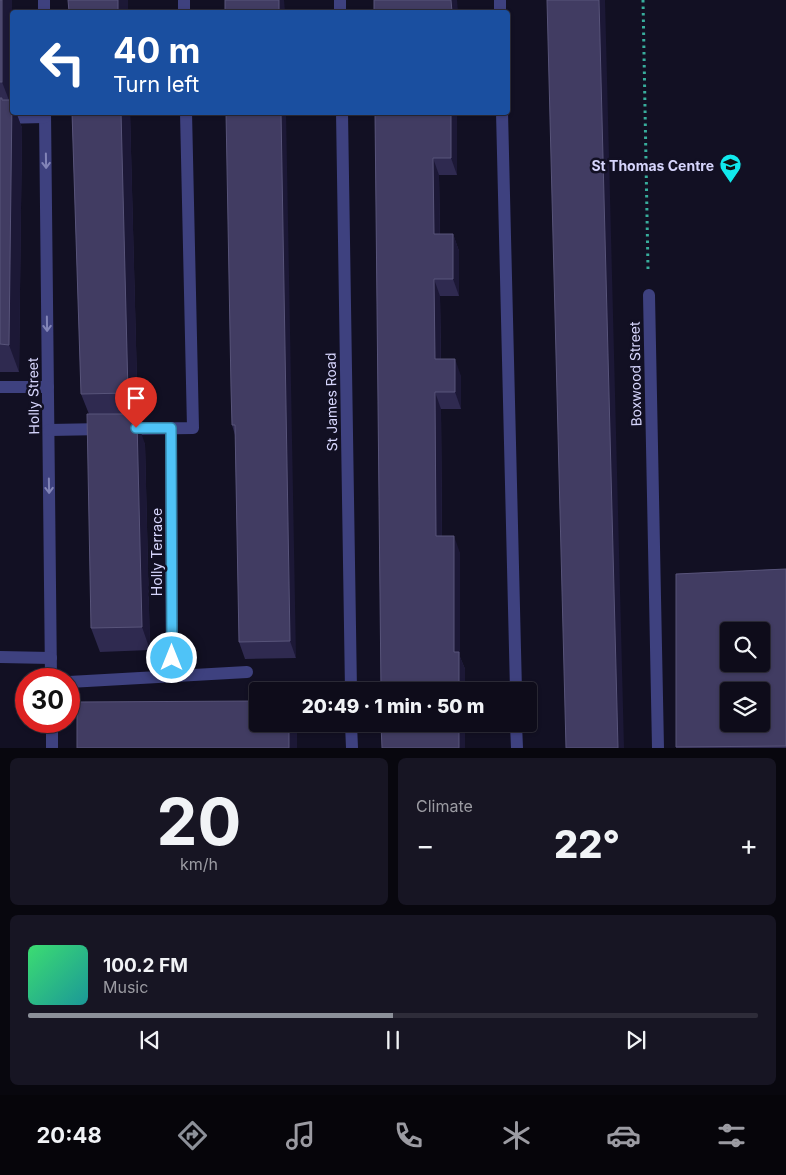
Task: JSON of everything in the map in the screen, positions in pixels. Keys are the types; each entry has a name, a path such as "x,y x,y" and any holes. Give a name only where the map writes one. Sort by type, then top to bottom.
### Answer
{"street":[{"path":"0,118 45,115"},
{"name":"Holly Street","path":"45,115 51,668"},
{"path":"48,430 193,428 186,115"},
{"name":"St James Road","path":"342,115 351,682"},
{"path":"502,115 516,682"},
{"name":"Boxwood Street","path":"649,295 658,748"},
{"path":"0,388 48,387"},
{"name":"Holly Terrace","path":"171,428 172,677"},
{"path":"0,657 51,658"},
{"path":"80,681 247,672"},
{"path":"351,732 352,748"},
{"path":"516,732 517,748"},
{"path":"52,733 52,748"}],"path":[{"path":"643,0 649,295"}],"building":[{"path":"0,0 2,0 2,82 0,82"},
{"path":"68,0 118,0 118,10 69,10"},
{"path":"225,0 279,0 279,10 225,10"},
{"path":"374,0 451,0 452,10 374,10"},
{"path":"547,0 599,0 618,748 566,748"},
{"path":"0,98 2,98 2,100 10,100 10,115 12,115 9,345 0,344"},
{"path":"72,115 121,115 128,393 81,394"},
{"path":"226,115 281,115 290,641 239,642 235,425 232,425"},
{"path":"375,115 451,115 451,158 433,158 434,234 453,234 453,279 434,279 435,359 455,359 455,392 435,392 436,536 454,536 454,652 459,652 459,682 381,682"},
{"path":"87,414 130,414 130,421 137,421 142,627 91,628"},
{"path":"786,569 786,746 676,747 676,574"},
{"path":"249,701 249,732 289,732 289,748 77,748 77,733 80,733 80,702"},
{"path":"381,732 459,732 459,748 382,748"}],"place":[{"name":"St Thomas Centre","path":"730,184"}],"route":[{"path":"136,428 171,428 172,658"}]}
